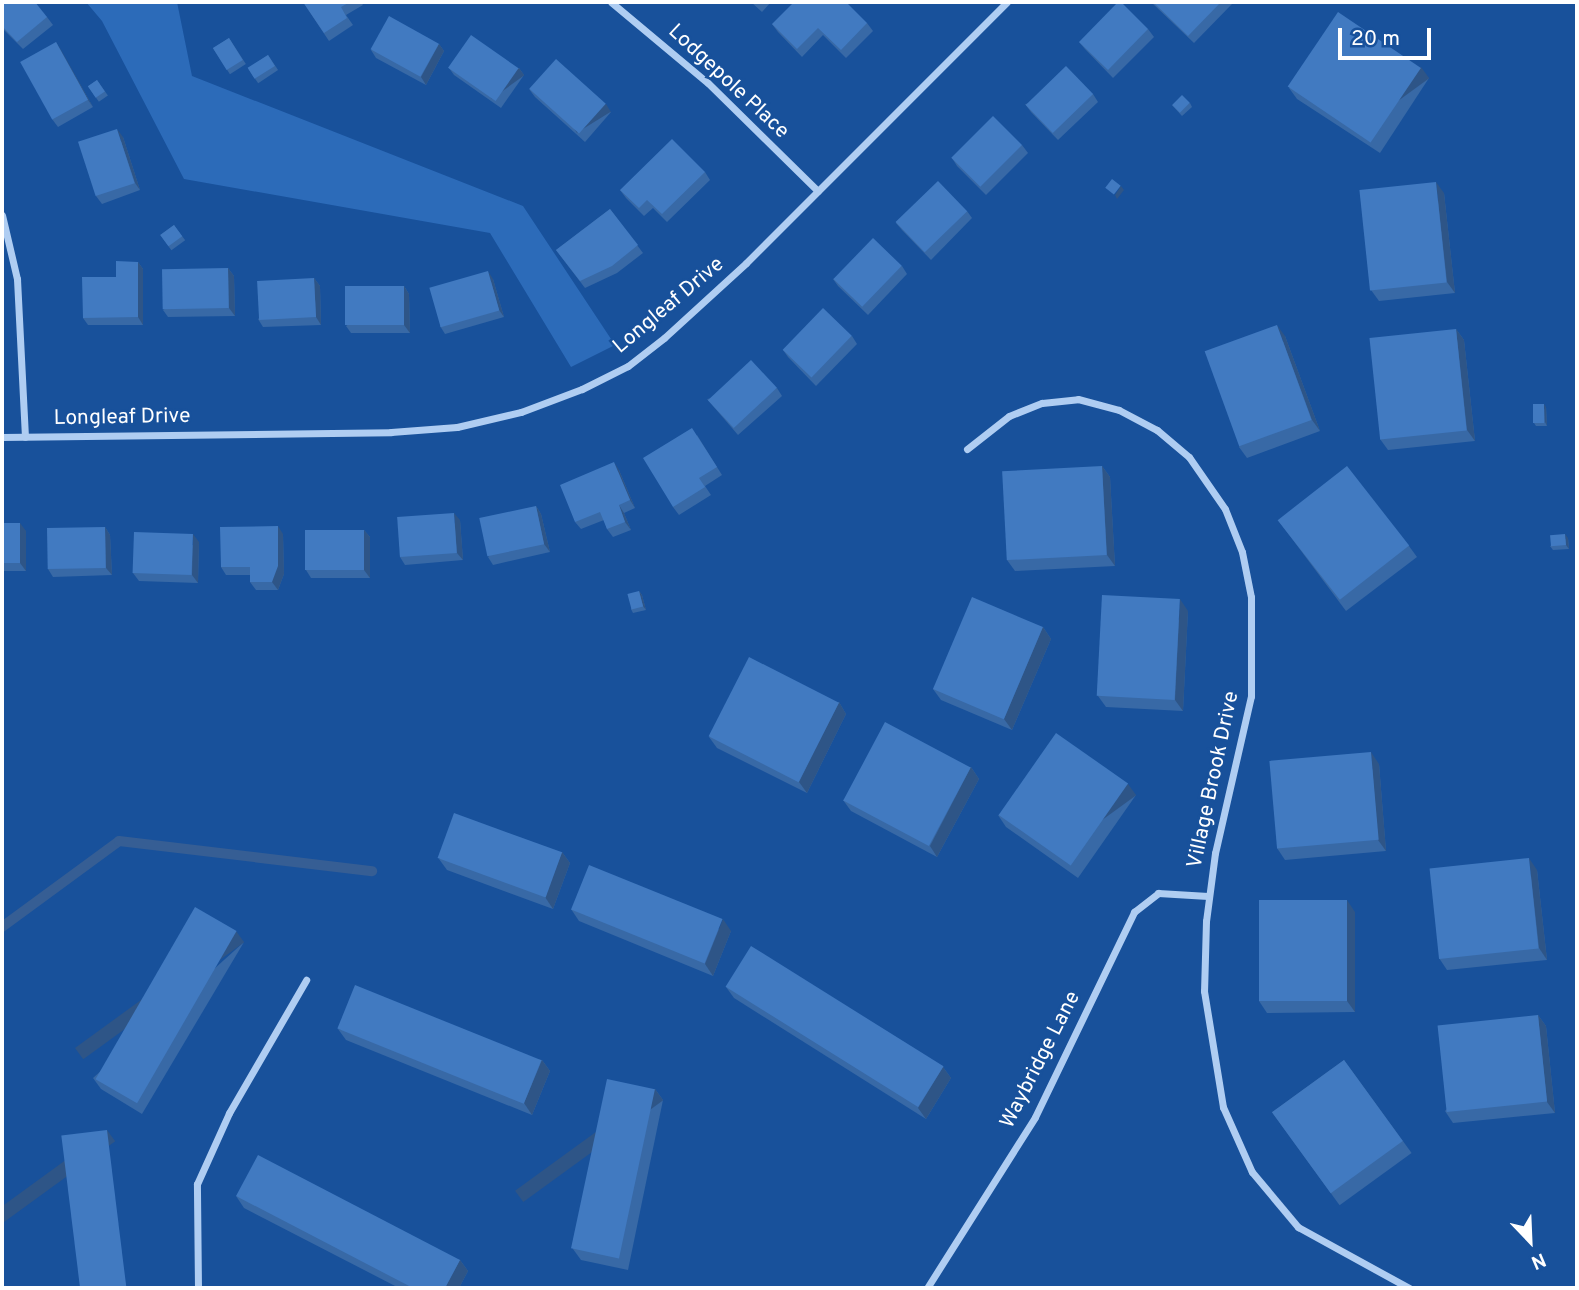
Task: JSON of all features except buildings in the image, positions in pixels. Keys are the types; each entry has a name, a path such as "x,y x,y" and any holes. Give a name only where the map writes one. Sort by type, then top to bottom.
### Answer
{"street":[{"name":"Lodgepole Place","path":"611,2 708,83 818,191"},
{"name":"Longleaf Drive","path":"2,437 391,432 457,427 521,412 582,390 628,366 746,263 1007,2"},
{"path":"2,215 17,279 25,437"},
{"name":"Village Brook Drive","path":"967,450 1009,416 1042,403 1078,399 1119,410 1157,430 1189,457 1226,509 1242,552 1251,597 1251,696 1208,896 1204,991 1223,1107 1240,1151 1266,1191 1298,1227 1383,1278 1409,1288"},
{"name":"Waybridge Lane","path":"927,1288 1035,1116 1133,912 1158,893 1208,896"},
{"path":"198,1288 197,1184 229,1113 306,980"}],"shaded area":[{"path":"86,2 177,2 192,76 523,206 615,345 571,367 490,233 184,179 102,21"}],"waterway":[{"path":"2,927 119,841 372,871"}]}
